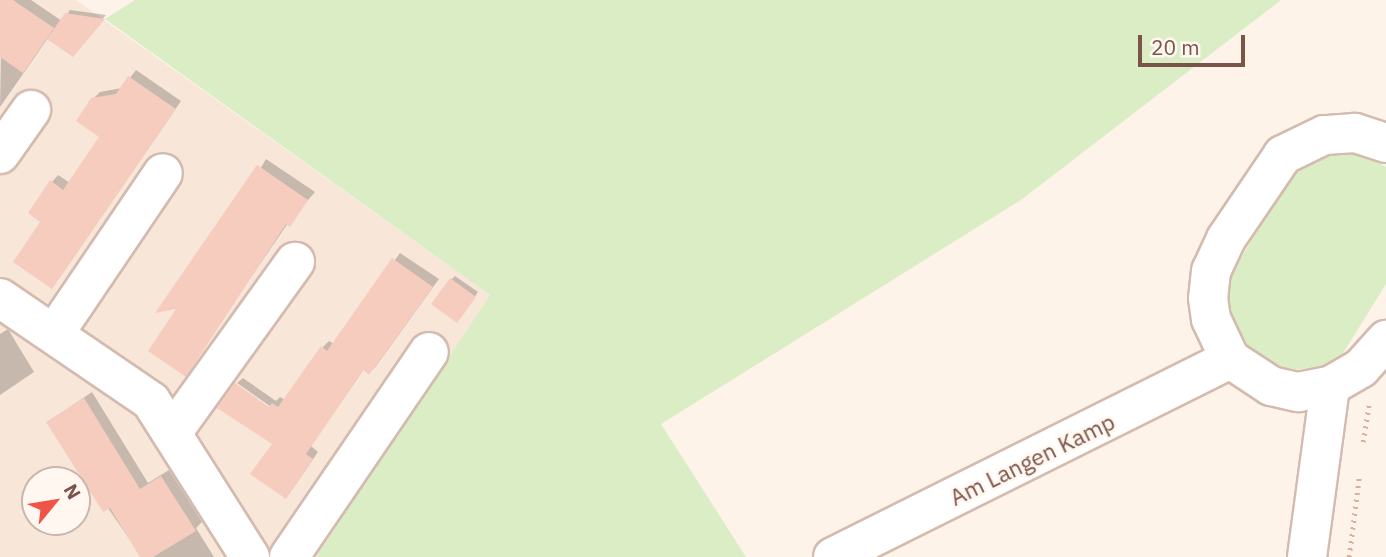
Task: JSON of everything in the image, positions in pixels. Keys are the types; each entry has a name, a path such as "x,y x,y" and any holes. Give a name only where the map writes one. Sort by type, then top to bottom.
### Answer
{"street":[{"path":"0,154 31,110"},
{"path":"1385,135 1324,135 1283,155 1266,174 1211,271 1211,319 1230,359 1271,386 1298,392 1330,386 1362,368 1386,340"},
{"path":"54,334 163,173"},
{"path":"172,433 295,262"},
{"path":"0,298 151,401 250,557"},
{"path":"289,557 429,352"},
{"name":"Am Langen Kamp","path":"833,557 1230,359"},
{"path":"1307,557 1330,386"}],"path":[{"path":"1362,454 1370,395"},
{"path":"1349,557 1360,467"}],"shaded area":[{"path":"0,0 76,0 490,295 316,557 0,557"}],"green space":[{"path":"135,0 1281,0 1021,200 661,424 746,557 316,557 490,295 105,19"},
{"path":"1324,153 1359,153 1386,167 1386,284 1342,355 1325,366 1284,371 1264,364 1238,341 1229,325 1226,291 1231,274 1294,171"}],"building":[{"path":"0,0 13,0 54,28 23,73 0,57"},
{"path":"65,13 105,19 73,57 47,39"},
{"path":"128,76 176,109 52,289 13,262 40,222 28,213 50,180 63,190 99,137 76,121 91,98 116,94"},
{"path":"257,165 308,200 290,227 286,224 186,377 148,351 176,309 155,313"},
{"path":"392,258 433,287 369,375 363,370 306,454 313,459 286,499 250,474 272,444 217,408 235,383 269,407 272,403 278,407 321,346 327,351"},
{"path":"450,278 476,297 457,323 431,304"},
{"path":"84,398 140,489 161,476 196,531 153,557 140,557 110,508 103,512 91,493 91,466 74,466 46,422"}]}
